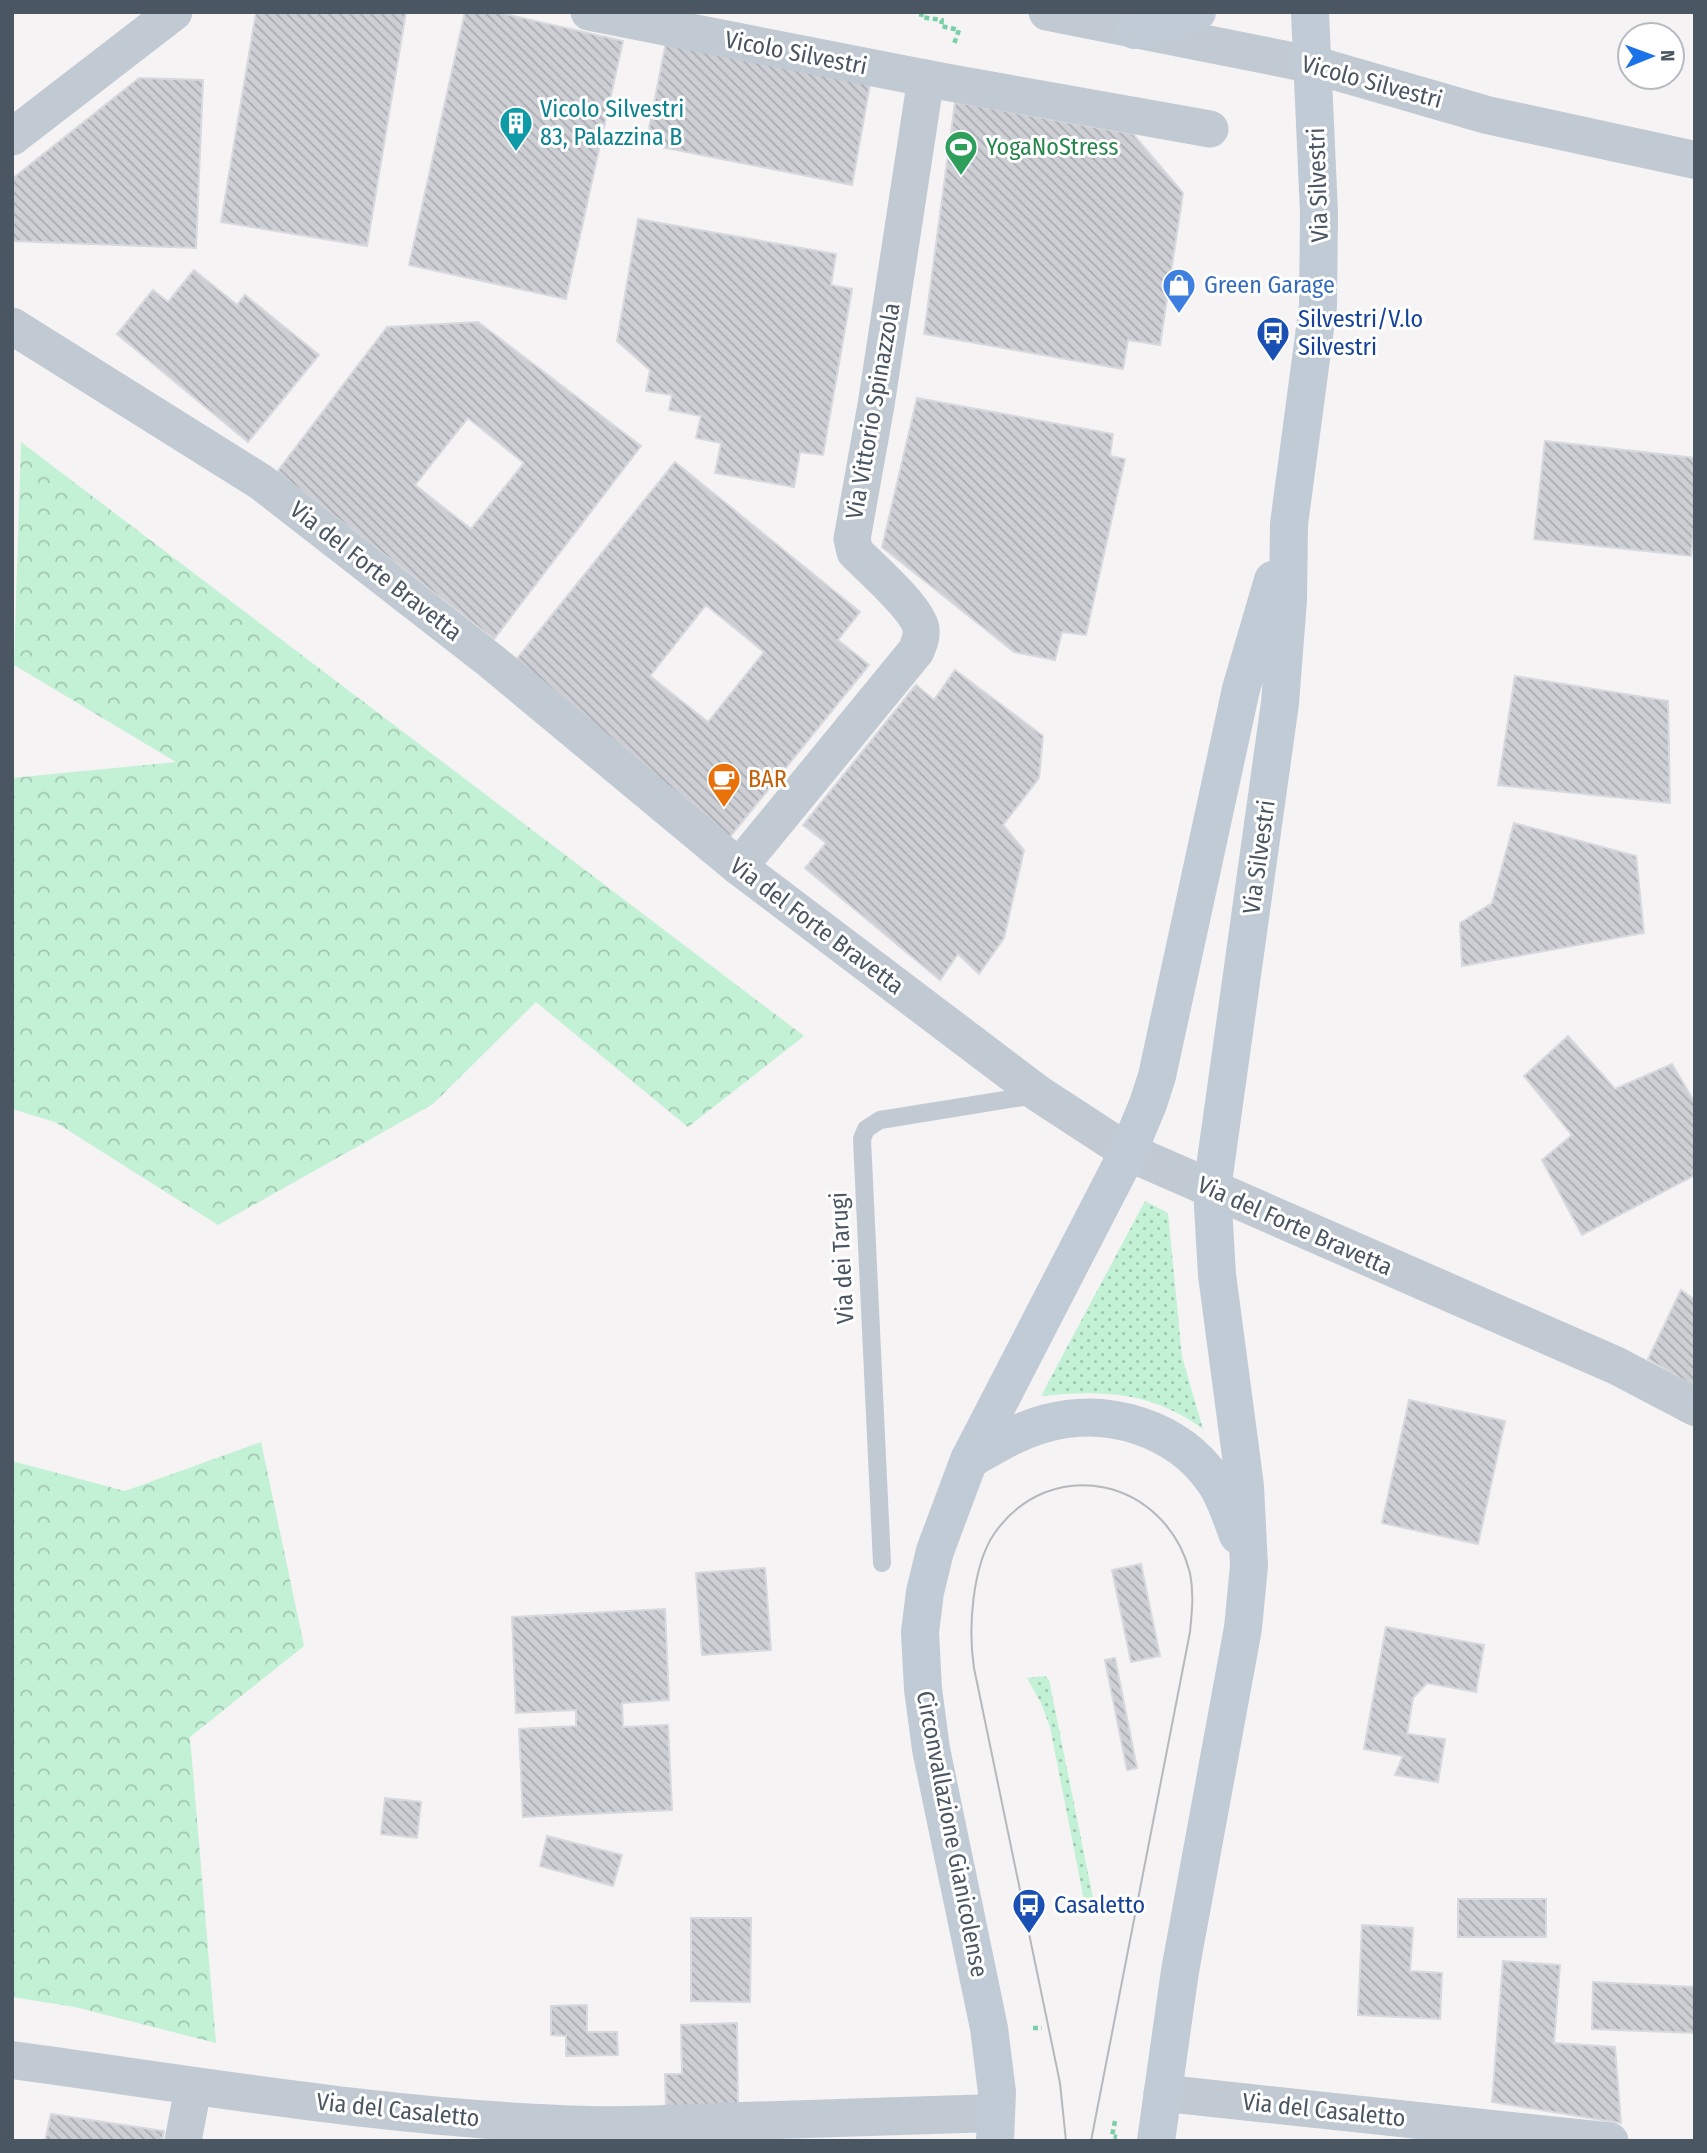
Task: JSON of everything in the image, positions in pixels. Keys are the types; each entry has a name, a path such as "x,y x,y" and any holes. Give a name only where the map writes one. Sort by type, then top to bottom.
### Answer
{"main road":[{"path":"1135,30 1197,12"},
{"name":"Via Silvestri","path":"1212,1189 1280,702 1288,600 1289,524 1318,306 1320,224 1310,12"},
{"name":"Via Silvestri","path":"1128,1152 1157,1076 1241,689 1289,524"},
{"name":"Circonvallazione Gianicolense","path":"995,2127 995,2062 931,1749 920,1653 922,1609 930,1570 969,1460 1128,1152"},
{"path":"1156,2141 1180,1970 1242,1628 1249,1566 1245,1486 1217,1275 1212,1189"},
{"path":"969,1460 1033,1428 1072,1419 1111,1420 1157,1433 1179,1444 1198,1461 1215,1482 1232,1518 1249,1566"}],"street":[{"path":"12,137 174,12"},
{"name":"Vicolo Silvestri","path":"589,12 926,78 1210,129"},
{"name":"Vicolo Silvestri","path":"1047,12 1314,65 1488,116 1695,160"},
{"name":"Via Vittorio Spinazzola","path":"739,867 916,651 920,641 921,631 913,611 855,552 852,539 876,405 926,78"},
{"name":"Via del Forte Bravetta","path":"12,326 261,482 491,661 739,867 1039,1094 1128,1152 1617,1366 1695,1407"},
{"name":"Via del Casaletto","path":"12,2060 333,2104 467,2118 526,2122 995,2127"},
{"name":"Via del Casaletto","path":"1162,2093 1610,2141"},
{"path":"183,2141 191,2099"}],"lane":[{"name":"Via dei Tarugi","path":"882,1563 862,1139 871,1124 880,1120 1039,1094"}],"path":[{"path":"922,12 921,17 942,20 941,26 959,30 952,49"},
{"path":"1033,2028 1042,2028"}],"green space":[{"path":"21,442 804,1036 688,1127 536,1002 433,1104 218,1225 55,1122 12,1109 12,778 176,762 14,665"},
{"path":"1145,1201 1168,1213 1182,1357 1203,1429 1164,1407 1126,1396 1085,1393 1041,1396"},
{"path":"261,1442 304,1646 190,1737 216,2043 75,2007 12,1997 12,1461 125,1491"},
{"path":"1045,1676 1049,1680 1093,1898 1084,1900 1050,1727 1027,1678"}],"building":[{"path":"256,12 406,12 367,246 221,222"},
{"name":"Vicolo Silvestri 83, Palazzina B","path":"465,12 496,12 623,41 566,299 409,265"},
{"path":"667,37 871,79 852,185 646,144"},
{"path":"139,78 203,80 196,248 12,241 12,179"},
{"path":"955,102 1133,134 1183,193 1160,345 1128,340 1123,369 924,334"},
{"path":"638,219 836,254 831,285 852,289 823,455 800,452 794,487 715,473 721,443 696,438 701,416 669,410 672,395 646,391 650,370 617,341"},
{"path":"194,270 237,305 245,295 319,355 248,442 117,334 153,290 168,302"},
{"path":"478,322 641,446 494,639 277,472 387,327","holes":["468,418 524,463 471,529 415,485"]},
{"path":"917,398 1113,434 1110,456 1125,459 1086,635 1062,632 1055,660 1014,652 882,547"},
{"path":"1545,441 1695,458 1695,523 1691,556 1534,539"},
{"path":"675,462 860,612 838,640 869,665 730,837 514,662","holes":["706,605 764,652 708,722 650,676"]},
{"path":"955,670 1043,736 1039,778 1003,825 1024,850 1004,938 979,974 958,954 940,980 805,868 826,843 803,825 916,685 934,700"},
{"path":"1515,676 1668,701 1670,803 1498,785"},
{"path":"1514,823 1636,856 1644,933 1462,966 1460,923 1492,903"},
{"path":"1568,1036 1615,1089 1672,1064 1695,1103 1695,1175 1582,1235 1542,1160 1572,1135 1524,1076"},
{"path":"1681,1290 1695,1300 1695,1387 1648,1359"},
{"path":"1409,1400 1505,1421 1478,1544 1382,1523"},
{"path":"1141,1564 1160,1656 1131,1662 1112,1570"},
{"path":"765,1568 771,1650 702,1655 696,1573"},
{"path":"665,1609 669,1700 622,1703 623,1727 668,1725 672,1810 523,1817 519,1729 576,1726 576,1710 516,1713 512,1617"},
{"path":"1386,1627 1484,1645 1476,1692 1427,1683 1413,1698 1407,1734 1445,1739 1438,1782 1395,1775 1403,1756 1364,1749"},
{"path":"1115,1658 1137,1768 1127,1770 1105,1660"},
{"path":"385,1798 421,1802 417,1838 381,1834"},
{"path":"547,1836 622,1855 613,1886 540,1866"},
{"path":"1458,1899 1546,1899 1546,1937 1458,1937"},
{"path":"691,1918 751,1918 750,2002 691,2001"},
{"path":"1362,1925 1413,1928 1410,1971 1442,1973 1440,2019 1358,2015"},
{"path":"1503,1961 1560,1965 1554,2043 1615,2047 1621,2123 1492,2102"},
{"path":"1593,1982 1695,1987 1695,2033 1592,2029"},
{"path":"587,2005 587,2032 617,2032 618,2055 566,2056 566,2036 551,2035 551,2006"},
{"path":"737,2023 738,2107 666,2108 665,2074 682,2074 681,2025"},
{"path":"51,2114 164,2131 162,2141 45,2141"}],"tram line":[{"path":"1066,2141 1060,2083 974,1668 972,1617 976,1581 994,1534 1018,1508 1045,1492 1075,1486 1104,1488 1132,1498 1157,1516 1177,1541 1190,1573 1192,1595 1190,1632 1091,2141"}],"place":[{"name":"Vicolo Silvestri 83, Palazzina B","path":"516,153"},
{"name":"YogaNoStress","path":"961,177"},
{"name":"Green Garage","path":"1179,315"},
{"name":"Silvestri/V.lo Silvestri","path":"1273,363"},
{"name":"BAR","path":"724,809"},
{"name":"Casaletto","path":"1029,1935"}]}
